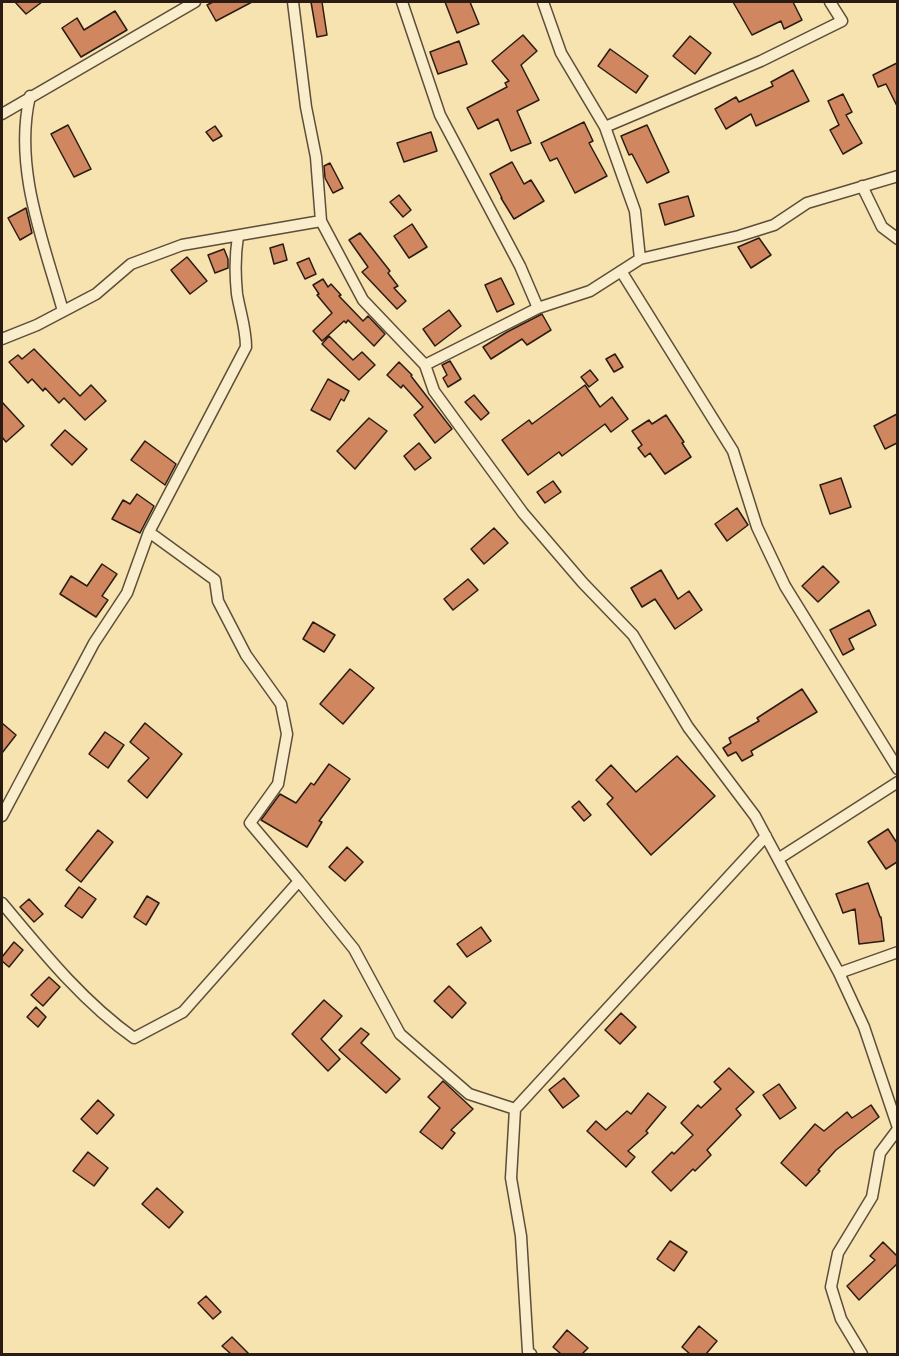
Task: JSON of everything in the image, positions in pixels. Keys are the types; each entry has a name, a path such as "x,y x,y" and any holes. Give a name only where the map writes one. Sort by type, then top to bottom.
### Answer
{"street":[{"path":"2,114 195,2"},
{"path":"292,2 306,107 316,157 321,221 363,300 425,365 434,391 523,513 583,584 633,635 687,727 755,816 864,1026 897,1128 880,1153 872,1197 838,1253 831,1287 841,1319 862,1354"},
{"path":"402,2 440,115 520,266 538,308"},
{"path":"545,2 561,53 605,127 635,211 640,258"},
{"path":"605,127 761,61 842,21 830,2"},
{"path":"30,96 26,114 28,180 63,311"},
{"path":"425,365 538,308 590,291 640,258 739,236 774,225 807,203 897,176"},
{"path":"862,186 882,227 897,239"},
{"path":"2,339 37,325 96,294 131,264 182,245 321,221"},
{"path":"2,816 94,643 127,593 149,532 246,347 246,330 237,294 235,253 238,236"},
{"path":"621,271 733,451 757,527 785,586 897,769"},
{"path":"149,532 215,580 218,601 246,655 281,704 287,734 278,784 250,823 354,949 400,1034 469,1094 515,1109"},
{"path":"778,859 897,782"},
{"path":"531,1354 528,1352 521,1236 511,1178 515,1109 766,836"},
{"path":"2,903 46,956 110,1020 134,1038 183,1012 299,881"},
{"path":"838,973 897,952"}],"building":[{"path":"15,2 42,2 26,14"},
{"path":"213,2 252,2 216,21 207,5"},
{"path":"311,2 322,2 327,35 317,37"},
{"path":"445,2 470,2 479,24 457,33"},
{"path":"733,2 793,2 802,20 784,29 781,21 752,35"},
{"path":"115,11 127,30 81,57 62,28 77,18 84,30"},
{"path":"523,35 537,51 521,65 539,100 517,111 531,143 511,151 498,119 478,129 467,108 507,87 505,83 509,81 492,61"},
{"path":"690,36 711,53 695,74 673,56"},
{"path":"459,41 467,64 438,74 430,52"},
{"path":"610,49 648,76 636,93 598,66"},
{"path":"897,63 897,106 886,84 878,87 873,75"},
{"path":"793,70 809,101 756,126 751,114 726,129 715,109 736,97 739,102 773,86 771,82"},
{"path":"843,94 852,112 846,115 862,143 843,154 830,130 839,125 828,101"},
{"path":"584,122 593,141 589,143 607,176 575,193 557,158 550,161 541,143"},
{"path":"68,125 91,169 74,177 51,134"},
{"path":"647,125 669,172 647,183 632,154 629,155 621,136"},
{"path":"215,126 222,136 213,141 206,132"},
{"path":"431,132 437,151 404,162 397,143"},
{"path":"512,162 524,184 531,180 544,201 514,219 490,174"},
{"path":"330,163 343,188 333,193 325,178 324,166"},
{"path":"399,195 411,210 403,217 390,202"},
{"path":"688,196 694,216 665,225 659,204"},
{"path":"26,208 32,233 20,240 8,218"},
{"path":"412,224 427,247 409,258 394,236"},
{"path":"360,233 390,271 388,273 398,286 394,288 406,301 397,309 362,272 368,267 349,240"},
{"path":"759,238 771,255 751,268 738,247"},
{"path":"283,244 287,260 274,264 270,248"},
{"path":"224,249 228,259 228,268 215,273 208,255"},
{"path":"187,257 207,281 190,294 171,270"},
{"path":"309,258 316,274 305,279 297,263"},
{"path":"501,278 514,304 497,312 485,285"},
{"path":"323,279 328,287 331,284 363,321 368,316 385,334 374,346 348,320 322,341 313,331 332,313 317,295 319,294 313,285"},
{"path":"449,310 461,326 435,346 423,329"},
{"path":"542,314 551,330 527,345 522,339 491,359 483,347"},
{"path":"329,336 353,360 362,352 375,365 359,380 322,344"},
{"path":"34,349 80,396 91,385 106,401 85,420 64,398 59,403 45,388 43,391 32,379 28,383 9,362 18,355 22,359"},
{"path":"615,354 623,367 614,372 606,359"},
{"path":"450,361 461,379 448,387 443,378 447,375 442,365"},
{"path":"399,362 412,375 452,429 435,443 414,415 423,407 403,385 401,388 387,375"},
{"path":"590,370 598,380 589,387 581,377"},
{"path":"328,379 349,391 344,401 341,399 330,420 311,410"},
{"path":"585,385 600,407 612,397 628,419 611,432 605,424 562,456 559,452 528,475 502,440 529,420 532,424"},
{"path":"474,395 489,413 481,420 465,402"},
{"path":"2,402 24,426 6,442 2,437"},
{"path":"897,414 897,443 885,449 874,426"},
{"path":"666,415 691,457 665,474 650,453 645,457 638,448 642,445 632,431 649,420 652,424"},
{"path":"369,418 387,431 355,469 337,451"},
{"path":"65,430 87,449 72,465 51,445"},
{"path":"145,441 176,464 165,485 131,460"},
{"path":"419,443 431,458 415,470 404,456"},
{"path":"841,478 851,507 830,514 820,485"},
{"path":"553,481 561,492 545,503 537,492"},
{"path":"137,494 154,506 140,533 112,519 123,500 130,504"},
{"path":"737,508 748,525 727,541 715,524"},
{"path":"494,528 508,543 484,564 471,549"},
{"path":"102,564 117,574 102,596 108,600 96,617 60,594 71,576 87,586"},
{"path":"823,566 839,582 818,602 802,586"},
{"path":"661,570 678,599 689,591 702,610 675,629 655,599 642,607 631,588"},
{"path":"468,579 478,590 453,610 444,599"},
{"path":"869,610 876,625 849,639 854,649 843,655 830,630"},
{"path":"313,622 335,635 324,652 303,639"},
{"path":"350,669 374,688 343,724 320,704"},
{"path":"802,689 817,712 751,751 753,755 742,761 736,752 728,756 723,748 731,743 729,738 759,721 757,718"},
{"path":"2,723 16,735 2,753"},
{"path":"145,723 182,754 147,798 128,781 149,758 130,742"},
{"path":"105,732 124,745 108,768 89,754"},
{"path":"677,756 715,796 651,855 607,804 613,798 596,780 611,765 636,792"},
{"path":"329,764 350,779 319,821 322,822 307,847 261,820 280,794 296,803 311,783 314,785"},
{"path":"579,801 591,815 584,821 572,807"},
{"path":"888,829 897,843 897,862 886,869 868,842"},
{"path":"98,830 113,842 81,882 66,870"},
{"path":"347,847 363,862 345,881 329,867"},
{"path":"868,883 881,917 884,941 859,944 855,909 843,913 836,894"},
{"path":"79,887 96,899 82,918 65,906"},
{"path":"147,896 159,903 146,925 134,917"},
{"path":"29,899 43,914 34,922 20,907"},
{"path":"481,927 491,941 467,957 457,944"},
{"path":"14,942 23,950 9,967 2,961 2,957"},
{"path":"49,977 60,987 43,1006 31,995"},
{"path":"449,986 466,1003 452,1018 434,1001"},
{"path":"324,1000 342,1016 321,1039 340,1059 328,1071 292,1034"},
{"path":"36,1007 46,1017 38,1027 27,1017"},
{"path":"621,1013 636,1027 620,1044 605,1030"},
{"path":"361,1028 369,1034 361,1043 400,1079 386,1093 339,1050"},
{"path":"729,1068 754,1092 736,1109 741,1115 707,1150 711,1155 671,1191 652,1172 693,1135 681,1123 698,1105 701,1108 721,1089 714,1082"},
{"path":"564,1078 579,1096 563,1108 549,1090"},
{"path":"443,1081 473,1109 451,1130 455,1133 442,1149 420,1132 440,1108 428,1097"},
{"path":"779,1084 796,1108 780,1119 763,1095"},
{"path":"648,1093 666,1107 646,1131 648,1133 628,1151 635,1157 626,1167 587,1131 596,1121 606,1130 627,1111 631,1114"},
{"path":"98,1100 114,1115 97,1134 81,1119"},
{"path":"871,1105 879,1117 836,1150 806,1186 781,1163 815,1124 824,1131 847,1112 852,1118"},
{"path":"88,1152 108,1168 94,1186 73,1171"},
{"path":"157,1188 183,1212 169,1228 142,1204"},
{"path":"670,1241 687,1252 674,1271 657,1259"},
{"path":"883,1242 897,1256 897,1264 859,1300 847,1286 875,1260 870,1256"},
{"path":"206,1296 221,1312 213,1319 198,1303"},
{"path":"699,1326 717,1341 706,1354 690,1354 682,1347"},
{"path":"567,1330 588,1348 582,1354 561,1354 553,1347"},
{"path":"232,1337 249,1354 231,1354 222,1346"}]}
